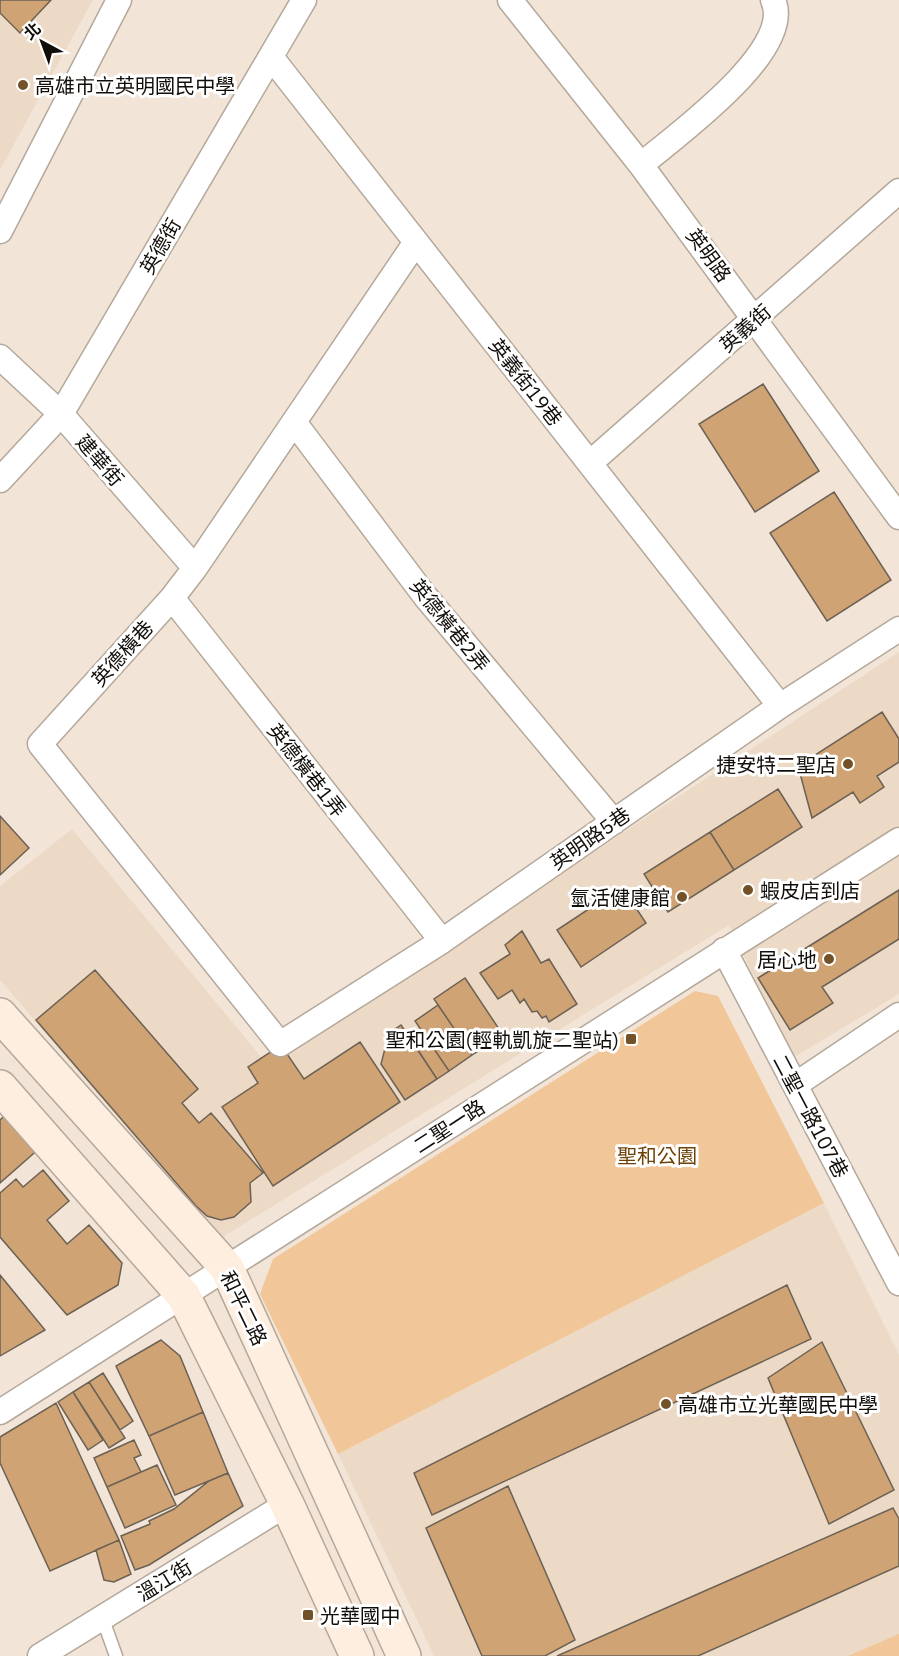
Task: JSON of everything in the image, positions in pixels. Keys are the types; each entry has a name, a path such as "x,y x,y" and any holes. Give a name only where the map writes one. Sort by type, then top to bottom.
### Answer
{"street":[{"path":"0,231 119,0"},
{"name":"英德街","path":"0,480 61,414 304,0"},
{"name":"英明路","path":"510,0 641,165 899,517"},
{"path":"641,165 754,66 773,34 773,0"},
{"name":"英義街19巷","path":"271,57 780,706"},
{"name":"英義街","path":"590,464 899,191"},
{"name":"英德橫巷","path":"280,1044 40,744 172,598 195,568 416,242"},
{"name":"建華街","path":"0,357 61,414 195,568"},
{"name":"英德橫巷2弄","path":"294,422 425,596 614,822"},
{"name":"英德橫巷1弄","path":"172,598 442,941"},
{"name":"英明路5巷","path":"280,1044 442,941 780,706 899,629"},
{"name":"二聖一路","path":"0,1412 899,840"},
{"name":"二聖一路107巷","path":"724,950 899,1283"},
{"name":"和平二路","path":"0,1015 227,1268 397,1654"},
{"path":"795,1085 899,1015"},
{"path":"0,1087 183,1295 287,1504 357,1656"},
{"name":"溫江街","path":"40,1656 287,1504"}],"lane":[{"path":"102,1617 116,1656"}],"shaded area":[{"name":"高雄市立英明國民中學","path":"0,0 93,0 0,170"},
{"path":"899,652 899,994 793,1058 729,925 221,1238 0,980 0,886 72,829 268,1065"},
{"name":"高雄市立光華國民中學","path":"824,1203 899,1355 899,1656 434,1656 338,1454"}],"green space":[{"name":"聖和公園","path":"695,991 718,996 824,1203 338,1454 260,1294 273,1259"},
{"path":"899,1634 899,1656 848,1656"}],"building":[{"path":"0,0 51,0 20,33 0,13"},
{"path":"763,384 819,471 755,512 699,424"},
{"path":"834,492 891,580 827,621 770,533"},
{"name":"捷安特二聖店","path":"882,712 899,739 899,762 877,776 884,787 860,803 853,792 812,818 798,766"},
{"path":"778,789 802,827 734,870 710,832"},
{"path":"0,816 29,848 0,875"},
{"path":"710,832 734,870 668,912 644,874"},
{"path":"622,887 646,923 581,967 557,930"},
{"name":"居心地","path":"899,890 899,939 822,987 833,1003 790,1030 758,978"},
{"path":"522,931 541,963 549,959 577,1004 549,1022 546,1016 542,1018 537,1011 532,1012 524,999 520,1003 512,990 498,999 480,973 510,954 505,945"},
{"path":"95,970 198,1089 182,1103 199,1123 211,1113 263,1173 250,1183 251,1202 234,1217 221,1220 207,1216 196,1206 36,1020"},
{"path":"465,978 503,1035 472,1055 434,999"},
{"path":"438,1005 472,1055 449,1071 415,1021"},
{"path":"401,1025 437,1079 405,1100 381,1064 389,1033"},
{"path":"424,1034 449,1071 437,1079 412,1041"},
{"path":"360,1042 400,1102 273,1186 222,1107 258,1083 248,1067 281,1045 304,1079"},
{"path":"10,1111 41,1147 0,1183 0,1120"},
{"path":"43,1170 69,1201 47,1220 67,1244 89,1225 122,1263 118,1285 67,1315 0,1237 0,1193 16,1179 23,1187"},
{"path":"0,1275 45,1330 0,1356"},
{"path":"787,1285 811,1339 432,1515 414,1473"},
{"path":"161,1340 180,1356 203,1412 149,1436 116,1366"},
{"path":"822,1342 894,1490 829,1524 768,1378"},
{"path":"103,1373 133,1421 120,1430 89,1382"},
{"path":"89,1382 125,1438 109,1448 73,1392"},
{"path":"73,1392 103,1440 88,1450 58,1402"},
{"path":"56,1403 119,1540 50,1571 0,1463 0,1437"},
{"path":"203,1412 228,1473 175,1495 149,1436"},
{"path":"134,1440 141,1455 134,1458 141,1472 107,1487 94,1458"},
{"path":"157,1465 176,1505 125,1528 107,1487"},
{"path":"228,1473 243,1506 149,1565 135,1570 121,1536 150,1524 149,1521 174,1509 209,1481"},
{"path":"508,1486 575,1640 545,1656 482,1656 426,1528"},
{"path":"893,1508 899,1519 899,1566 698,1656 557,1656"},
{"path":"119,1540 131,1574 114,1582 104,1580 96,1550"}],"place":[{"name":"高雄市立英明國民中學","path":"23,85"},
{"name":"捷安特二聖店","path":"848,764"},
{"name":"蝦皮店到店","path":"748,890"},
{"name":"氫活健康館","path":"682,897"},
{"name":"居心地","path":"829,959"},
{"name":"聖和公園(輕軌凱旋二聖站)","path":"631,1039"},
{"name":"高雄市立光華國民中學","path":"666,1404"},
{"name":"光華國中","path":"308,1615"}]}
